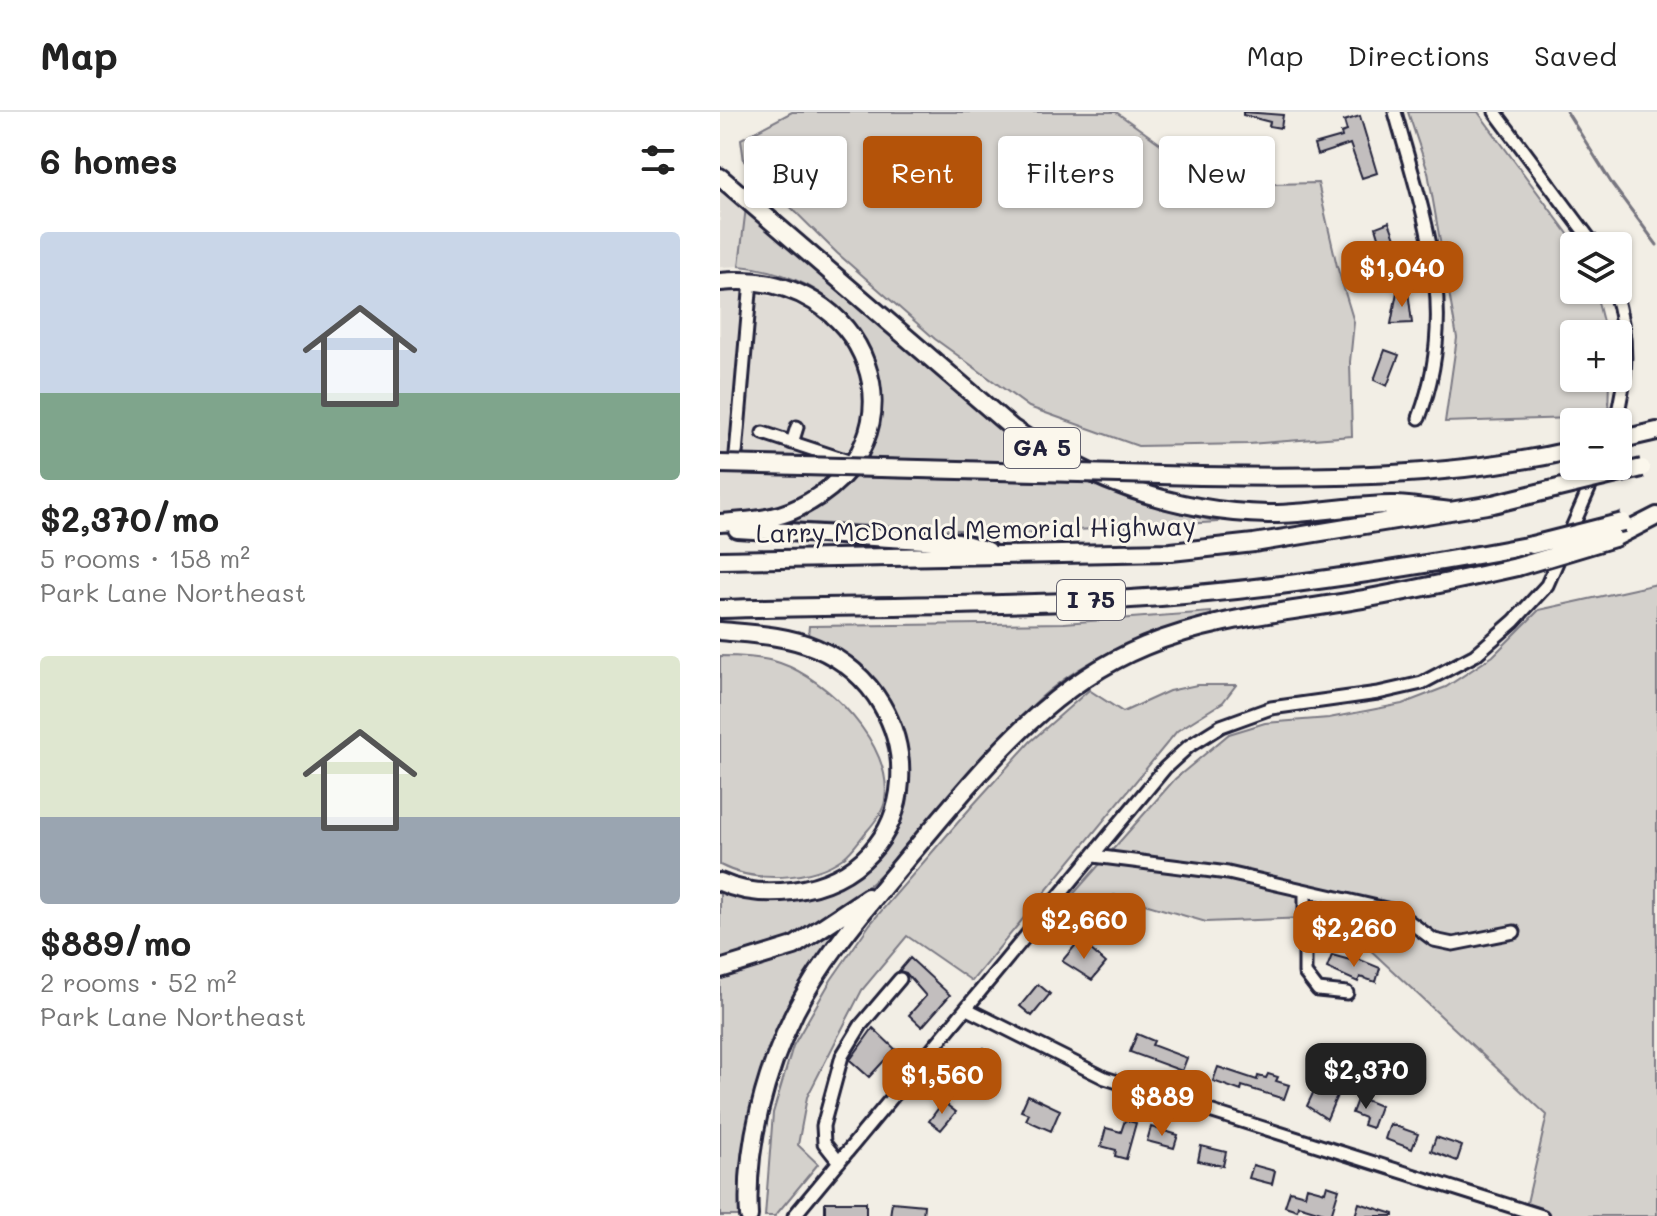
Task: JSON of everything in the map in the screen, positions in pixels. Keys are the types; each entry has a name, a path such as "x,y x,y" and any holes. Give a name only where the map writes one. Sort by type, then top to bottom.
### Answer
{"highway":[{"name":"GA 5","path":"720,177 1012,428 1062,460 1111,484 1199,509 1268,514 1394,505 1450,511"},
{"path":"720,282 751,281 782,286 812,299 834,314 855,338 868,369 872,393 867,432 851,462 831,484 799,507 763,519 720,526"},
{"path":"1632,437 1655,431"},
{"path":"720,464 1329,478 1480,468 1560,453"},
{"name":"Larry McDonald Memorial Highway","path":"720,560 1009,557 1157,552 1254,543 1450,511 1649,466"},
{"path":"749,1213 754,1141 778,1049 816,976 892,877 1030,718 1111,662 1169,636 1216,623 1369,598 1517,567 1614,538 1657,514"},
{"name":"I 75","path":"720,609 1130,599 1278,586 1532,545 1657,514"},
{"path":"720,526 958,542 1009,557"},
{"path":"720,631 805,643 845,665 870,689 882,708 892,728 901,771 901,792 888,831 877,848 852,869 825,883 785,892 744,890 720,882"},
{"path":"720,969 794,946 850,911 892,877"}],"street":[{"path":"1395,112 1427,229 1439,299 1436,357 1419,418"},
{"path":"1495,112 1585,232"},
{"path":"736,454 751,281"},
{"path":"1616,304 1625,352 1618,408"},
{"path":"792,443 797,427"},
{"path":"763,433 851,462"},
{"path":"794,1216 1165,768 1189,746 1221,726 1271,708 1378,693 1422,683 1475,655 1514,621 1547,585 1593,480"},
{"path":"1094,856 1228,873 1395,911 1434,940 1453,944 1514,932"},
{"path":"1305,892 1305,973 1318,990 1347,993"},
{"path":"839,1162 824,1143 823,1126 842,1056 861,1025 900,979"},
{"path":"967,1009 1105,1078 1542,1216"}],"shaded area":[{"path":"792,112 1116,112 1159,143 1159,208 1275,208 1275,184 1318,183 1337,266 1354,322 1350,362 1352,436 1249,444 1138,446 1029,407 935,339 837,253 792,208 847,208 847,136 747,136"},
{"path":"1408,112 1478,112 1567,232 1560,232 1560,304 1598,304 1602,320 1560,320 1560,392 1609,392 1608,408 1560,408 1560,418 1445,422 1457,338 1428,172"},
{"path":"720,184 746,208 739,266 720,267"},
{"path":"747,208 1049,463 861,458 875,422 878,388 872,357 857,329 836,305 808,286 775,273 739,266"},
{"path":"720,292 783,298 833,324 856,357 864,391 861,422 847,453 827,458 720,456"},
{"path":"720,475 829,477 807,494 769,509 720,512"},
{"path":"850,477 1092,483 1160,508 1219,522 1023,533 791,522 790,528 769,527 818,506"},
{"path":"1657,584 1657,1216 1524,1216 1547,1115 1335,917 1206,922 1114,895 1093,911 1069,899 1175,779 1229,734 1265,723 1329,718 1402,704 1446,687 1493,656 1539,610"},
{"path":"1211,612 1211,615 1116,649 1072,674 1033,705 918,835 857,896 822,922 784,944 720,963 720,890 787,898 840,885 880,855 903,814 909,767 896,718 863,673 808,636 809,626 1064,623"},
{"path":"720,656 766,659 798,671 818,683 854,717 879,758 885,779 885,800 881,812 853,849 830,866 799,875 765,877 720,865"},
{"path":"1197,685 1236,685 1223,702 1177,731 972,981 907,936 862,990 807,1097 798,1145 818,1164 775,1216 765,1216 773,1113 793,1046 831,980 870,924 1030,742 1089,690 1123,712 1169,691"},
{"path":"839,930 842,935 791,1008 743,1216 720,1216 720,979 793,956"}],"building":[{"path":"1243,112 1283,115 1281,128 1269,126 1270,122 1243,115"},
{"path":"1360,116 1377,173 1362,178 1350,144 1317,155 1314,145 1342,137 1341,133 1347,131 1344,121"},
{"path":"1389,222 1408,272 1404,273 1405,279 1393,283 1376,227"},
{"path":"1408,291 1412,323 1391,324 1397,292"},
{"path":"1385,350 1399,355 1387,386 1374,380"},
{"path":"1080,940 1106,963 1092,980 1062,961"},
{"path":"1332,955 1350,960 1351,956 1380,968 1376,982 1360,977 1358,982 1327,968"},
{"path":"910,958 950,995 922,1027 909,1015 926,996 906,973 899,971"},
{"path":"1038,984 1050,994 1032,1016 1020,1006"},
{"path":"873,1028 895,1049 869,1077 850,1060"},
{"path":"1137,1034 1154,1041 1152,1045 1187,1058 1182,1071 1130,1052"},
{"path":"984,1048 995,1058 977,1077 967,1067"},
{"path":"1218,1067 1257,1080 1258,1076 1266,1078 1268,1074 1278,1077 1276,1081 1289,1085 1284,1099 1242,1086 1241,1091 1213,1081"},
{"path":"1324,1087 1338,1093 1327,1119 1307,1106 1314,1091 1321,1094"},
{"path":"1028,1095 1060,1110 1051,1131 1026,1120 1029,1114 1021,1111"},
{"path":"1358,1097 1380,1106 1372,1128 1363,1125 1365,1118 1352,1113"},
{"path":"943,1102 956,1112 941,1130 929,1121"},
{"path":"1125,1120 1136,1123 1126,1159 1115,1156 1116,1150 1101,1146 1106,1128 1121,1132"},
{"path":"1390,1124 1418,1134 1412,1149 1385,1139"},
{"path":"1151,1127 1178,1135 1174,1148 1147,1141"},
{"path":"1436,1137 1462,1146 1457,1161 1431,1151"},
{"path":"1201,1146 1226,1152 1223,1166 1198,1161"},
{"path":"1253,1165 1275,1171 1272,1184 1249,1178"},
{"path":"1327,1185 1339,1189 1331,1215 1298,1205 1297,1210 1285,1206 1290,1191 1305,1195 1307,1187 1325,1192"},
{"path":"825,1202 866,1202 866,1216 825,1216"},
{"path":"892,1202 924,1205 923,1216 890,1216"},
{"path":"1359,1203 1394,1214 1394,1216 1355,1216"}],"waterway":[{"path":"1567,112 1612,184 1657,245"}]}
